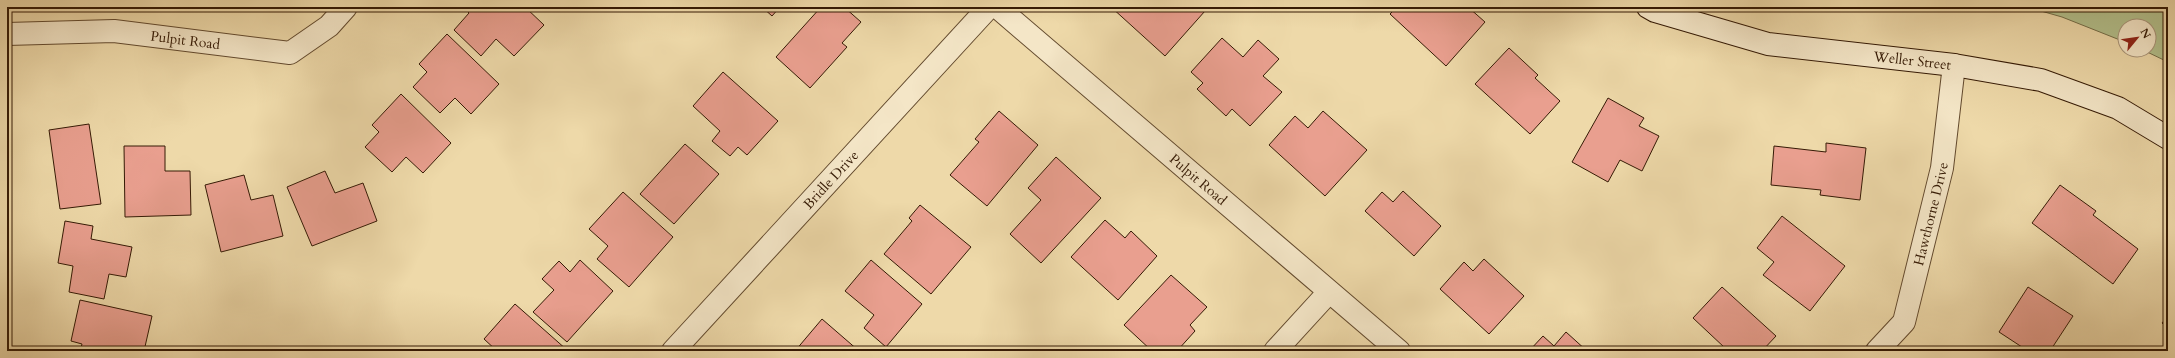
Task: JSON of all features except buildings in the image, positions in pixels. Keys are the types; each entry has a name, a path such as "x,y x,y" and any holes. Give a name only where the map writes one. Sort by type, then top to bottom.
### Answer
{"street":[{"name":"Pulpit Road","path":"7,34 114,31 290,53 329,26 346,7"},
{"name":"Bridle Drive","path":"673,351 989,7"},
{"name":"Pulpit Road","path":"997,7 1399,351"},
{"name":"Weller Street","path":"1648,7 1655,11 1768,44 1954,65 2041,80 2118,108 2168,138"},
{"name":"Hawthorne Drive","path":"1877,351 1904,322 1942,168 1954,65"},
{"path":"1275,351 1329,292"}],"green space":[{"path":"2027,7 2168,7 2168,62 2157,57 2157,18 2117,18 2117,39 2062,17"}]}
